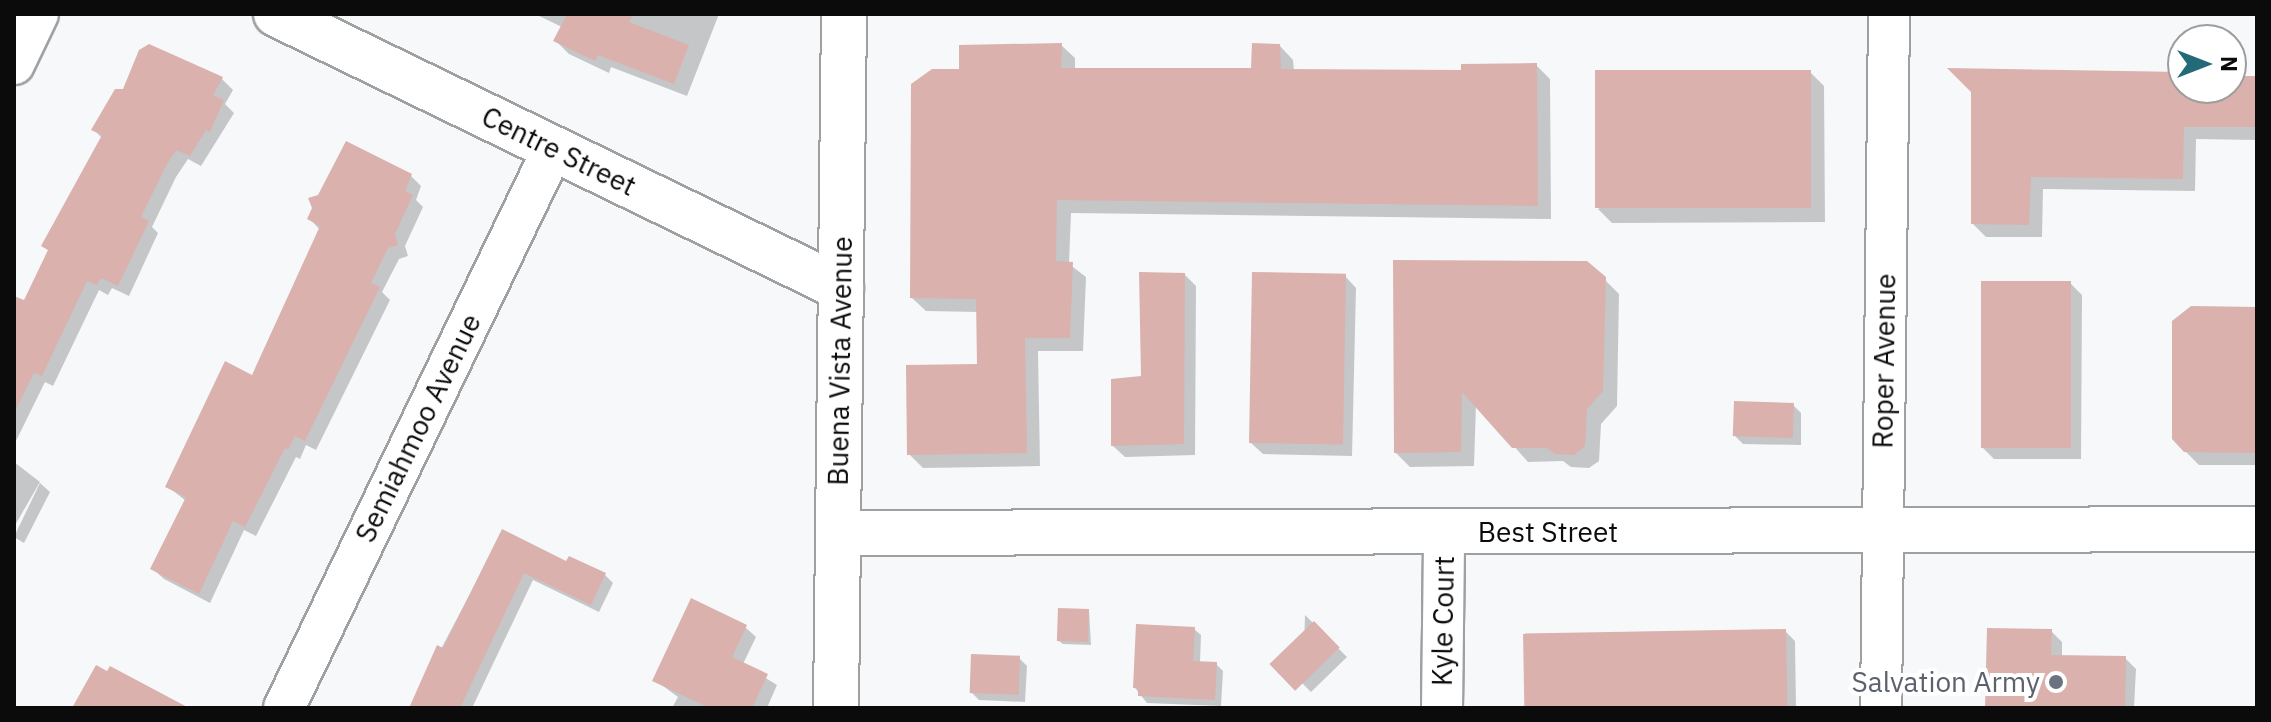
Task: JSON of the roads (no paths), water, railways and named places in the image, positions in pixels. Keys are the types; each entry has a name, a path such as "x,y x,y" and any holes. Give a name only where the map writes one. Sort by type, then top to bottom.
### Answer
{"street":[{"path":"14,64 38,14"},
{"name":"Centre Street","path":"276,14 841,288"},
{"name":"Buena Vista Avenue","path":"836,708 844,14"},
{"name":"Roper Avenue","path":"1881,708 1889,14"},
{"name":"Semiahmoo Avenue","path":"284,708 553,149"},
{"name":"Best Street","path":"839,533 2257,529"},
{"name":"Kyle Court","path":"1442,708 1444,533"}],"place":[{"name":"Salvation Army","path":"2056,682"}]}
